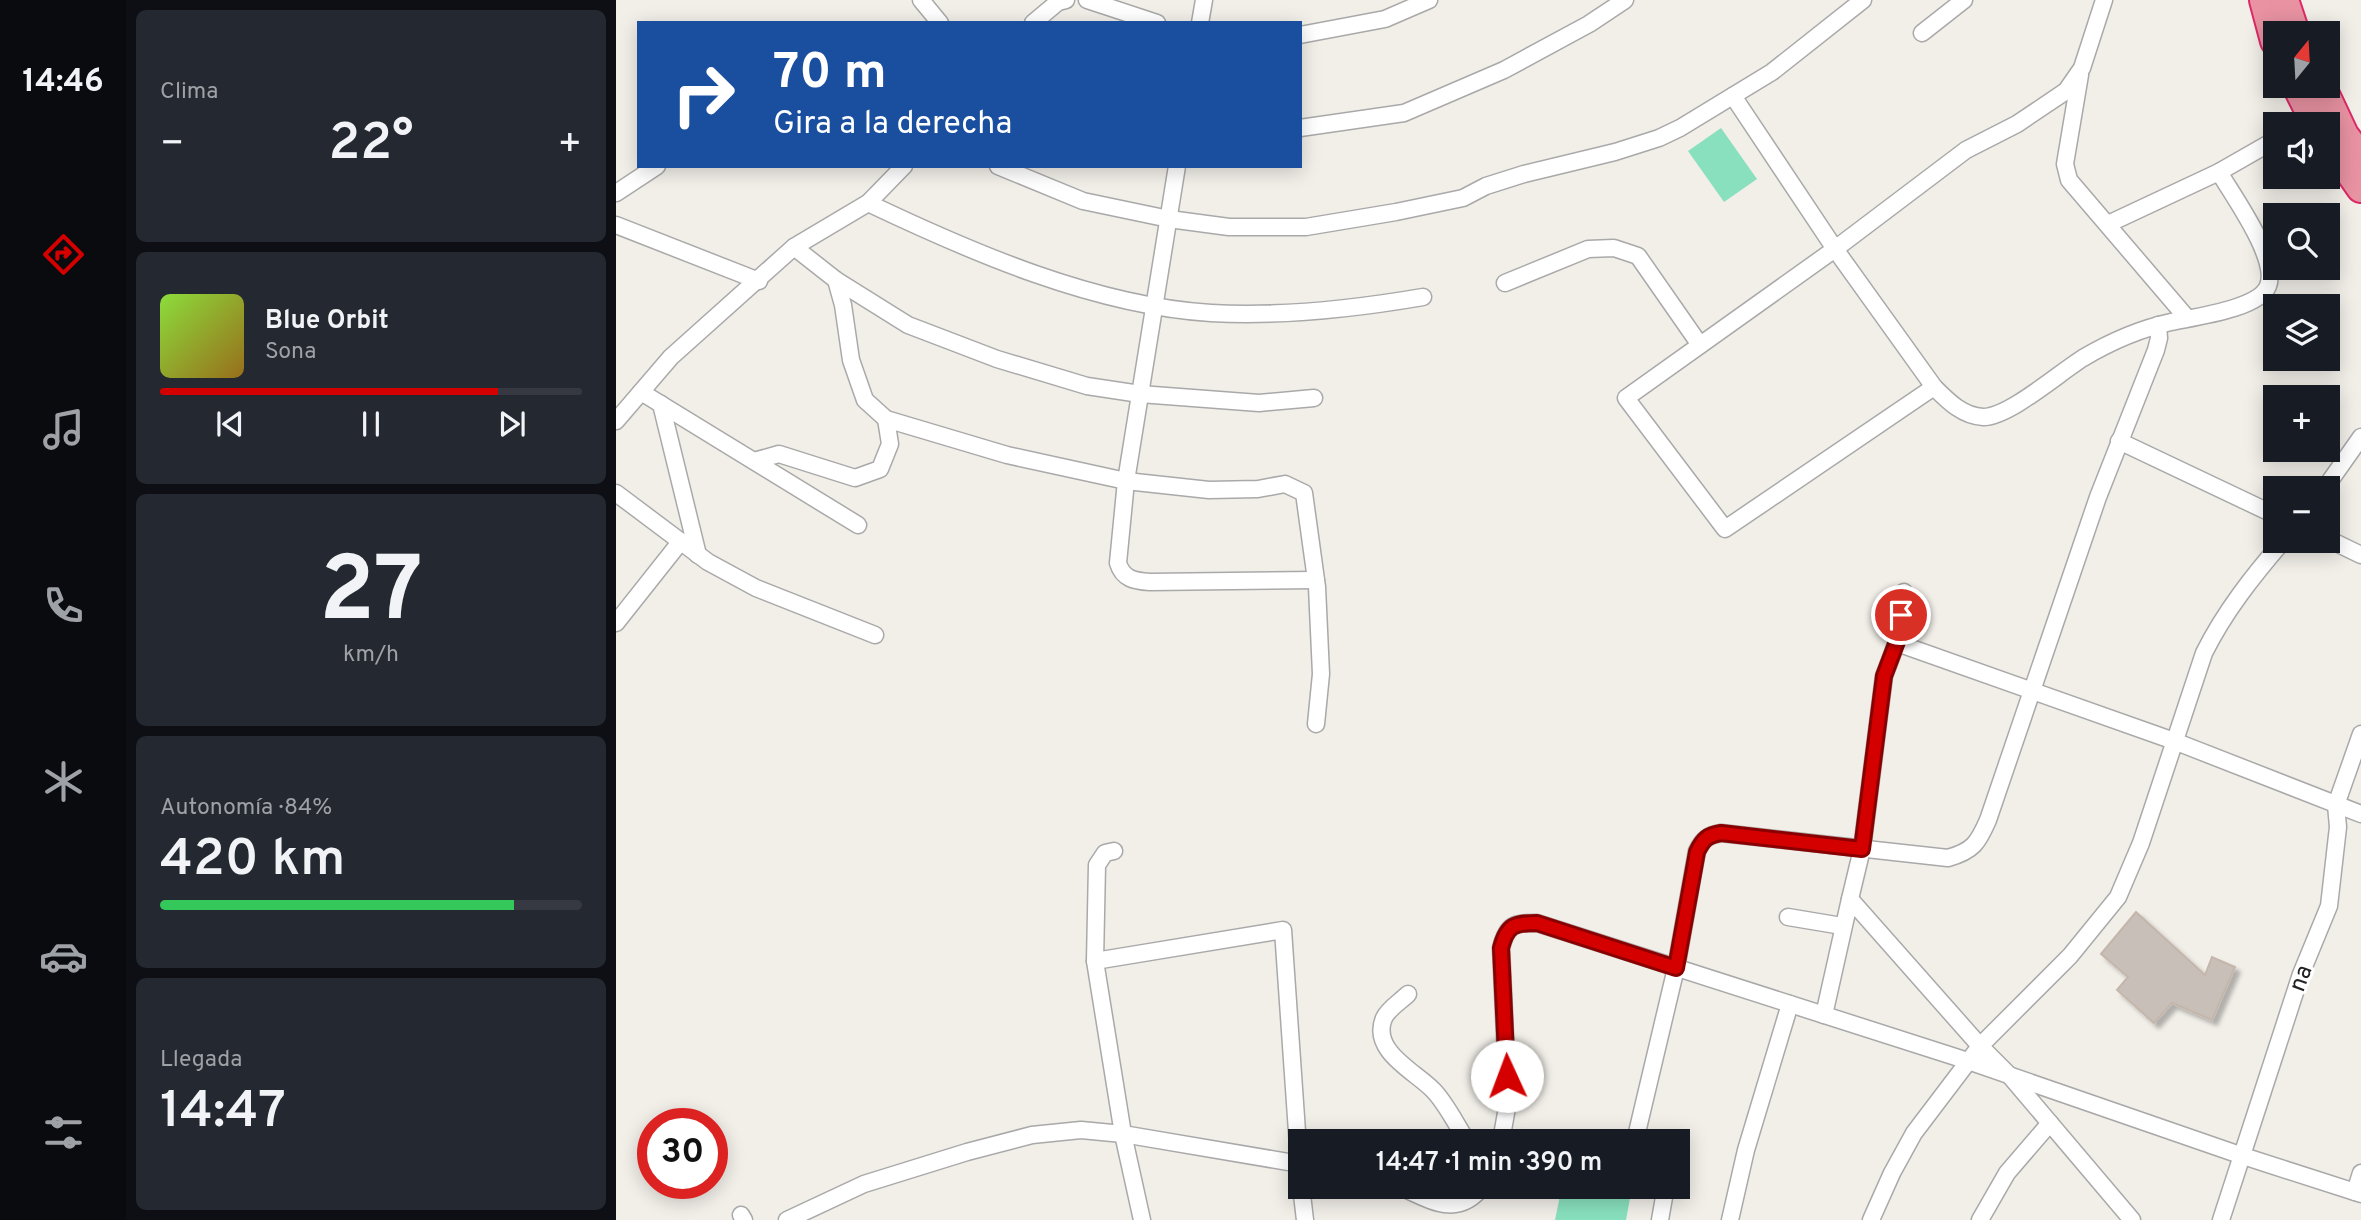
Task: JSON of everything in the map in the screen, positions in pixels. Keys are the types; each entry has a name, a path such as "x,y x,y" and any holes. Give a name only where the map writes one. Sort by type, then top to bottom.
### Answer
{"highway":[{"path":"2264,0 2270,21"},
{"path":"2284,0 2291,21"},
{"path":"2327,98 2344,135 2361,158"},
{"path":"2340,160 2361,188"}],"street":[{"path":"921,0 938,21"},
{"path":"1035,21 1058,2 1066,0"},
{"path":"1087,0 1151,21"},
{"path":"1200,21 1203,0"},
{"path":"1302,35 1385,19 1429,0"},
{"path":"1302,128 1404,113 1504,70 1589,24 1625,0"},
{"path":"1003,168 1083,201 1169,219 1229,227 1306,227 1450,201 1524,173 1615,152 1659,138 1772,72 1863,0"},
{"path":"1922,33 1964,0"},
{"path":"2104,0 2082,68 2065,164 2069,180 2187,318"},
{"path":"1934,387 1725,529 1626,398 1835,249 1966,149 2017,124 2053,102 2066,91 2082,68"},
{"path":"1733,96 1835,249 1934,387 1953,406 1983,417 2006,411 2082,359 2120,338 2158,325 2250,303 2264,293 2269,285 2270,271 2263,249 2219,172"},
{"path":"2108,223 2219,172 2263,147"},
{"path":"616,192 654,168"},
{"path":"616,421 671,358 794,247 868,203 902,168"},
{"path":"1177,168 1126,481 1118,563 1121,573 1133,580 1150,582 1316,580"},
{"path":"868,203 999,261 1062,283 1154,306 1209,313 1276,314 1366,307 1423,297"},
{"path":"616,225 759,281"},
{"path":"794,247 836,280 908,325 997,359 1087,386 1140,394 1259,403 1314,398"},
{"path":"1505,283 1588,249 1615,248 1638,256 1700,345"},
{"path":"836,280 844,305 851,360 865,400 887,419 1007,455 1126,481 1209,490 1258,489 1285,484 1304,493 1316,580 1321,674 1316,724"},
{"path":"1638,1129 1676,968 1697,852 1710,835 1721,833 1948,858 1974,846 1988,820 2119,441 2156,350 2158,325"},
{"path":"641,392 858,525"},
{"path":"661,404 698,555"},
{"path":"754,461 779,454 855,478 880,469 890,444 887,419"},
{"path":"2333,476 2361,437"},
{"path":"2119,441 2263,508"},
{"path":"616,493 698,555 756,588 875,635"},
{"path":"616,623 681,541"},
{"path":"2340,545 2361,555"},
{"path":"1871,1220 1892,1172 1914,1133 1980,1046 2070,956 2118,897 2141,843 2204,653 2219,623 2273,553"},
{"path":"1824,1015 1842,926 1862,849 1884,676 1896,643 1904,592"},
{"path":"1896,643 2174,741 2361,814"},
{"name":"na","path":"2221,1220 2301,974 2329,906 2338,827 2336,805 2361,734"},
{"path":"1114,851 1105,853 1097,865 1095,961 1123,1134 1142,1220"},
{"path":"1850,899 1980,1046 2010,1076 2132,1220"},
{"path":"1788,917 1842,926"},
{"path":"1503,1129 1508,1102 1501,948 1505,934 1511,926 1537,923 1968,1062 2358,1193 2361,1173"},
{"path":"1095,961 1283,930 1297,1129"},
{"path":"1408,994 1385,1017 1382,1032 1387,1049 1412,1075 1434,1090 1459,1129"},
{"path":"1730,1220 1746,1150 1790,1004"},
{"path":"1980,1220 2007,1173 2050,1124"},
{"path":"787,1220 864,1185 967,1152 1032,1135 1082,1130 1123,1134 1288,1166"},
{"path":"1303,1199 1305,1220"},
{"path":"1424,1199 1434,1204 1455,1204 1471,1199"},
{"path":"1660,1220 1664,1199"}],"green space":[{"path":"1721,128 1757,179 1724,202 1688,151"},
{"path":"1559,1199 1630,1199 1626,1220 1555,1220"}],"building":[{"path":"2136,912 2205,975 2212,957 2235,967 2212,1020 2172,1003 2154,1023 2117,990 2128,977 2101,954"}],"route":[{"path":"1507,1076 1501,948 1505,934 1511,926 1537,923 1676,968 1697,852 1710,835 1721,833 1862,849 1884,676 1898,639 1901,615"}]}
